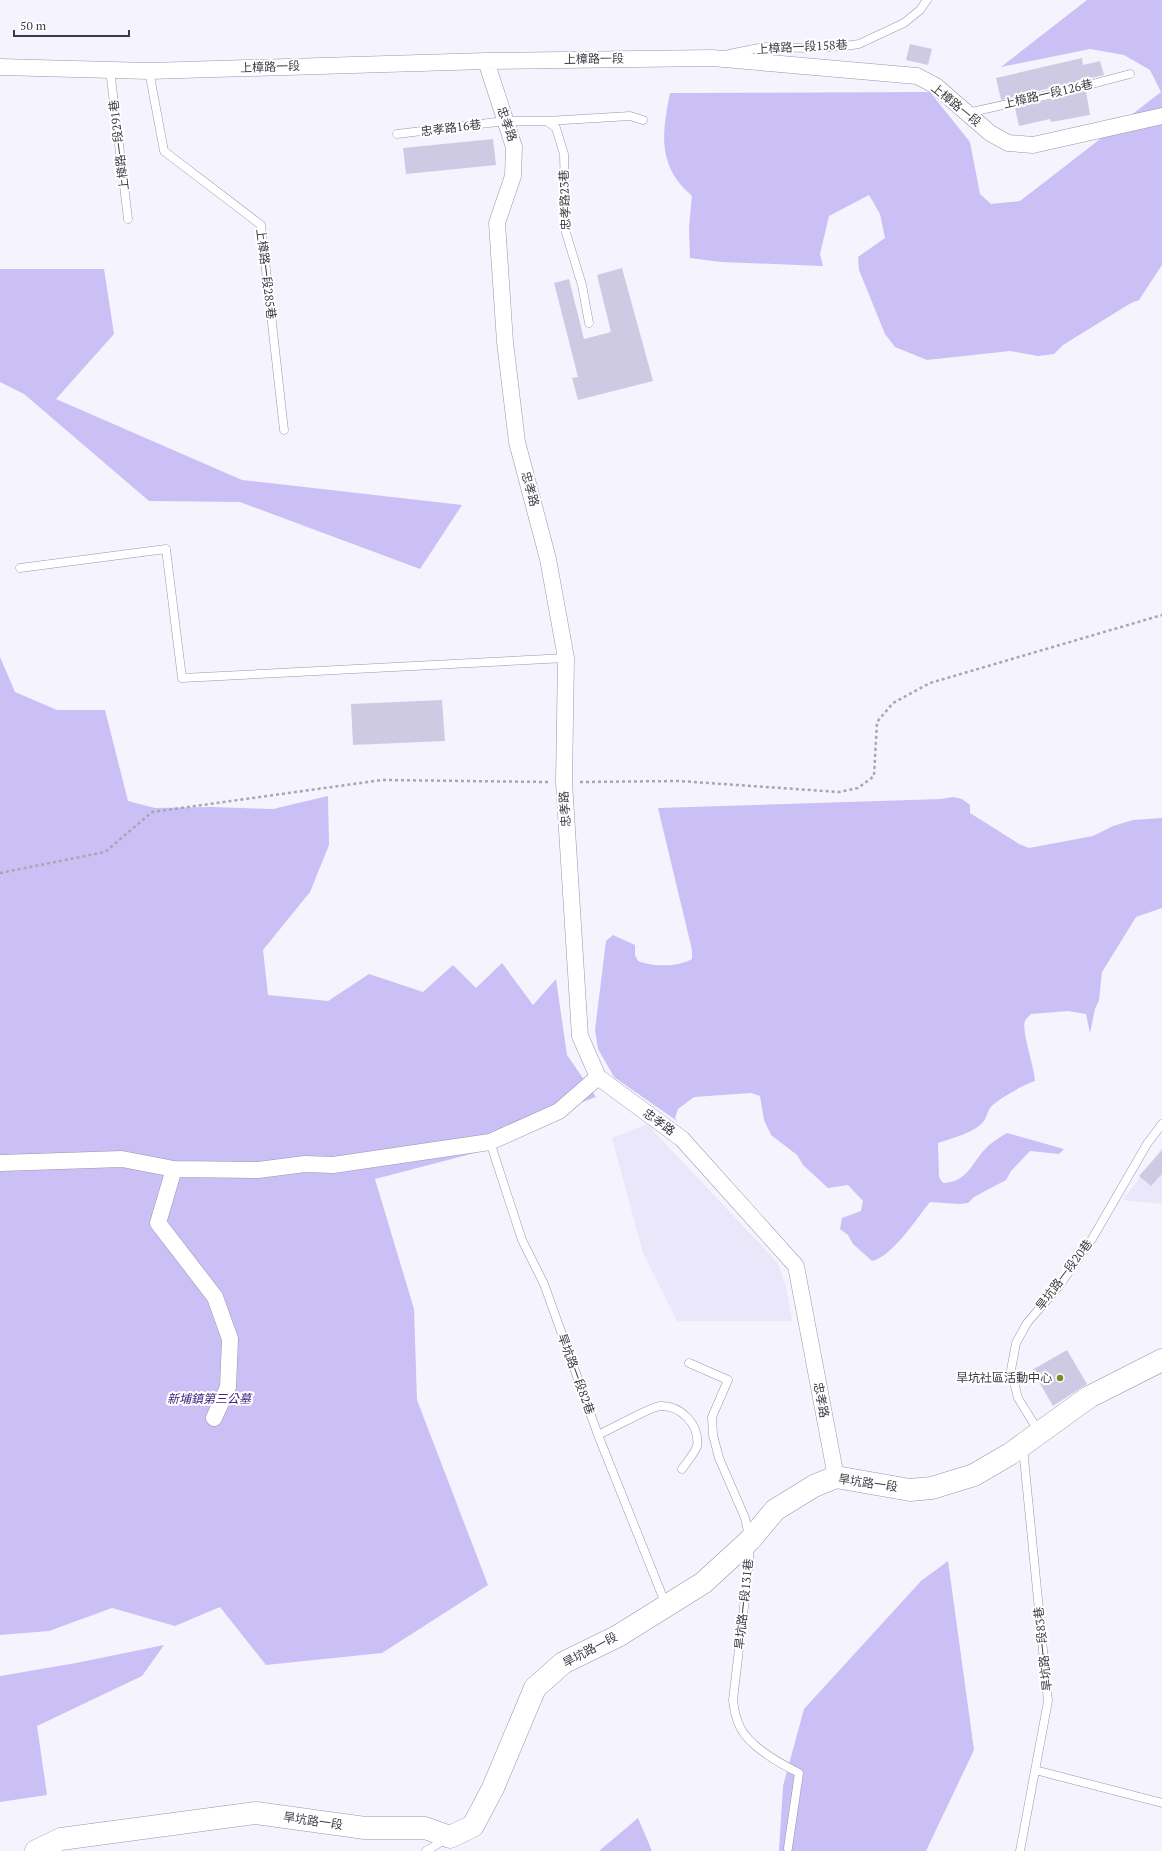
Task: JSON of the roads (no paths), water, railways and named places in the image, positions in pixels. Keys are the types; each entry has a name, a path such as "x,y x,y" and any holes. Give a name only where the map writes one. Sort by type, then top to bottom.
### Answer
{"street":[{"name":"上樟路一段","path":"0,67 149,71 486,61 712,58 917,76 936,86 990,133 1008,143 1033,145 1162,116"},
{"name":"忠孝路","path":"486,61 514,146 513,176 497,223 505,342 517,442 548,559 566,658 564,782 580,1036 598,1077 682,1138 796,1266 836,1477"},
{"path":"0,1163 122,1159 174,1169 258,1170 305,1164 333,1165 490,1142 558,1111 598,1077"},
{"path":"174,1169 158,1223 216,1296 230,1339 228,1386 214,1418"},
{"name":"旱坑路一段","path":"36,1851 61,1839 256,1814 365,1828 425,1828 450,1837 473,1826 493,1788 535,1688 563,1663 618,1636 702,1583 750,1540 776,1510 814,1486 836,1477 910,1490 932,1488 974,1475 1031,1439 1089,1397 1162,1360"}],"lane":[{"name":"上樟路一段158巷","path":"712,58 764,47 810,48 859,44 904,22 920,10 927,0"},
{"name":"上樟路一段291巷","path":"110,70 128,219"},
{"name":"上樟路一段285巷","path":"149,71 164,151 261,225 284,430"},
{"name":"上樟路一段126巷","path":"966,113 1062,92 1130,74"},
{"path":"505,121 548,121 630,116 643,120"},
{"name":"忠孝路16巷","path":"397,134 505,121"},
{"name":"忠孝路23巷","path":"548,121 556,128 564,154 566,233 582,285 589,323"},
{"path":"20,568 166,549 182,678 566,658"},
{"name":"旱坑路一段20巷","path":"1031,1439 1011,1370 1016,1343 1027,1323 1059,1286 1092,1239 1147,1144 1162,1124"},
{"name":"旱坑路一段82巷","path":"490,1142 522,1240 544,1284 598,1435 667,1606"},
{"name":"旱坑路一段131巷","path":"689,1363 728,1380 712,1417 713,1435 719,1458 745,1518 750,1540 748,1573 733,1700 734,1711 740,1728 756,1746 785,1766 799,1773 788,1848"},
{"path":"598,1435 658,1406 673,1407 685,1414 696,1432 696,1447 682,1470"},
{"name":"旱坑路一段83巷","path":"1020,1851 1048,1701 1031,1439"},
{"path":"1035,1770 1162,1803"},
{"path":"426,1851 450,1837"}],"place":[{"name":"旱坑社區活動中心","path":"1060,1378"}],"park label":[{"name":"新埔鎮第三公墓","path":"209,1399"}]}
